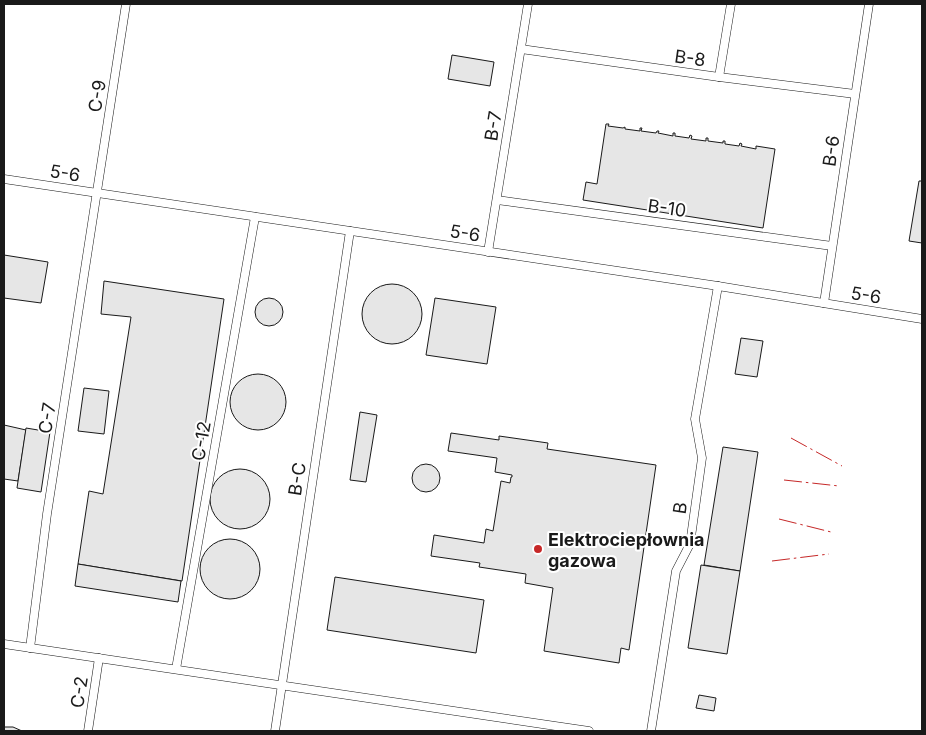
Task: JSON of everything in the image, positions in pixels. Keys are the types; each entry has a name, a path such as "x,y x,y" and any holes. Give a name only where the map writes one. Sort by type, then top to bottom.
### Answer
{"lane":[{"name":"C-9","path":"97,193 126,4"},
{"name":"B-7","path":"488,252 528,4"},
{"path":"719,77 731,4"},
{"name":"B-6","path":"824,303 869,4"},
{"name":"B-8","path":"520,49 855,94"},
{"name":"5-6","path":"4,179 718,286 922,319"},
{"name":"C-7","path":"30,648 47,514 97,193"},
{"name":"B-10","path":"497,200 832,246"},
{"name":"C-12","path":"176,670 255,217"},
{"name":"B-C","path":"275,731 350,231"},
{"name":"B","path":"650,731 676,571 690,544 702,458 695,420 718,286"},
{"path":"4,644 588,731"},
{"name":"C-2","path":"88,731 99,658"}],"building":[{"path":"452,55 494,62 490,86 448,79"},
{"path":"606,124 609,124 608,126 625,127 625,129 640,131 640,128 642,128 641,131 656,133 659,131 658,133 673,136 673,133 675,133 675,136 689,138 690,135 692,136 691,139 706,141 706,138 708,138 708,141 723,143 725,141 725,144 739,146 740,143 742,144 741,146 756,149 756,146 775,149 763,228 583,200 586,182 597,184"},
{"path":"919,181 922,181 922,243 909,241"},
{"path":"4,255 48,262 41,303 4,298"},
{"path":"104,281 224,299 182,581 78,564 89,491 103,494 131,317 101,314"},
{"path":"386,284 398,284 409,289 417,297 422,308 420,326 409,339 398,344 386,344 375,339 367,331 362,320 362,308 367,297 375,289"},
{"path":"269,298 279,302 283,312 279,322 269,326 259,322 255,312 259,302"},
{"path":"435,298 496,307 487,364 426,355"},
{"path":"741,338 763,341 757,377 735,374"},
{"path":"258,374 269,376 278,382 284,391 286,402 284,413 278,422 269,428 258,430 247,428 238,422 232,413 230,402 232,391 238,382 247,376"},
{"path":"84,388 109,391 104,434 78,431"},
{"path":"360,412 377,415 366,482 350,480"},
{"path":"4,425 26,430 18,481 4,479"},
{"path":"26,428 50,432 41,492 17,488"},
{"name":"Elektrociepłownia gazowa","path":"451,433 499,440 499,436 548,443 547,449 656,465 629,650 621,648 619,663 544,651 553,588 525,583 526,574 479,567 480,563 431,556 434,535 484,543 486,529 493,531 501,481 510,483 512,477 512,475 495,472 497,458 448,451"},
{"path":"723,447 758,452 740,571 704,565"},
{"path":"426,464 436,468 440,478 436,488 426,492 416,488 412,478 416,468"},
{"path":"234,469 246,469 262,477 268,487 270,499 268,511 262,521 246,529 234,529 218,521 210,505 210,493 218,477"},
{"path":"224,539 236,539 252,547 258,557 260,569 258,581 252,591 236,599 224,599 208,591 200,575 200,563 208,547"},
{"path":"78,564 181,581 178,602 75,586"},
{"path":"701,565 740,571 727,654 688,648"},
{"path":"335,577 484,600 476,653 327,630"},
{"path":"699,695 716,698 714,711 696,708"},
{"path":"4,727 13,727 22,731 4,731"}],"power":[{"path":"791,438 842,466"},
{"path":"784,480 839,486"},
{"path":"779,519 831,532"},
{"path":"772,561 829,554"}],"place":[{"name":"Elektrociepłownia gazowa","path":"538,549"}]}
